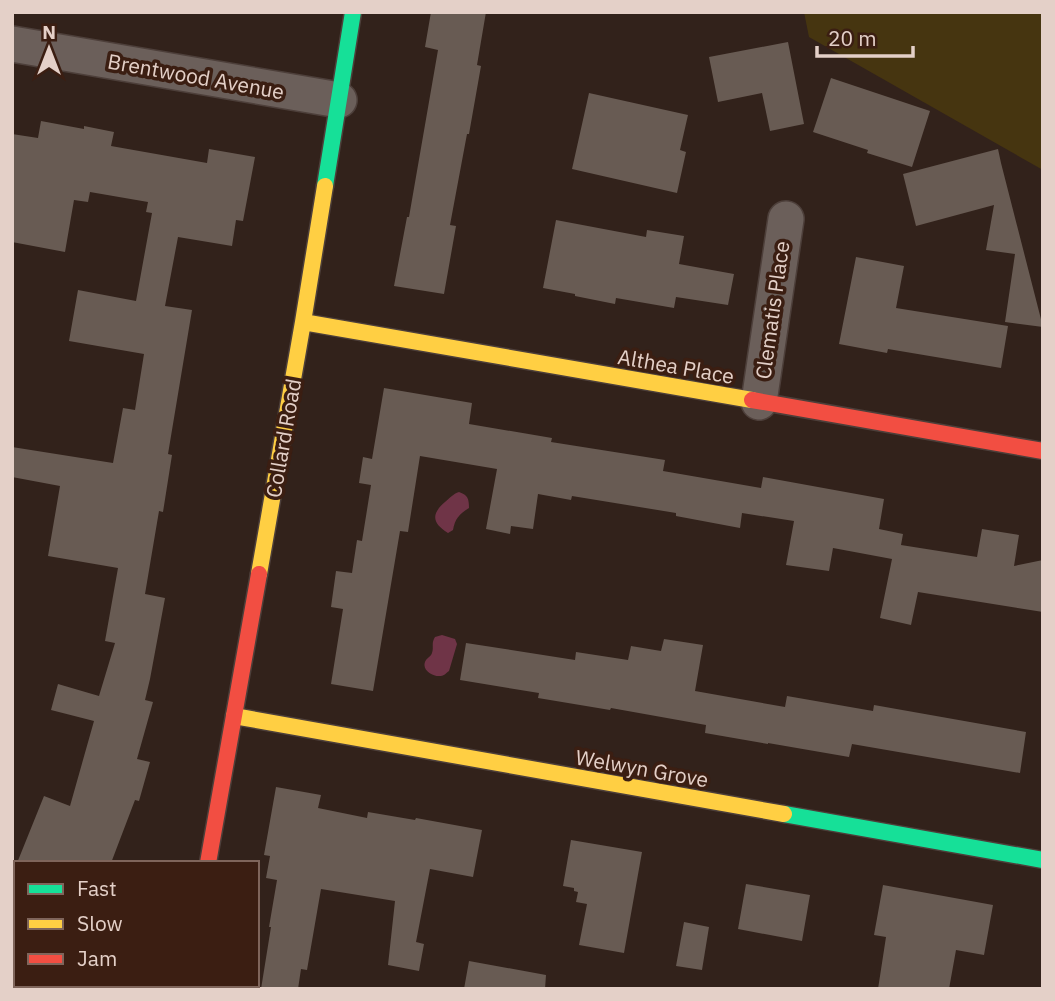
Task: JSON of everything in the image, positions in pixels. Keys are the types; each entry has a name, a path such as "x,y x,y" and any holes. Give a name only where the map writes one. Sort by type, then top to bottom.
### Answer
{"street":[{"name":"Collard Road","path":"208,861 303,322 353,12"},
{"name":"Brentwood Avenue","path":"12,44 339,100"},
{"name":"Clematis Place","path":"759,402 786,219"},
{"name":"Althea Place","path":"303,322 1043,451"},
{"name":"Welwyn Grove","path":"234,716 1043,860"}],"shaded area":[{"path":"804,12 1043,12 1043,170 809,37"},
{"path":"459,492 467,498 469,508 458,517 453,530 448,533 436,522 437,510"},
{"path":"442,635 455,639 457,644 449,671 436,676 428,672 424,665 431,656 435,637"}],"building":[{"path":"431,12 486,12 477,65 481,66 450,225 456,226 444,294 394,286 438,50 425,47"},
{"path":"788,42 804,124 770,131 762,93 718,102 709,57"},
{"path":"831,78 930,111 912,167 813,132"},
{"path":"589,93 688,115 680,150 686,152 677,193 572,169"},
{"path":"41,121 114,132 111,146 207,163 209,149 255,157 243,221 236,220 232,246 178,237 165,306 192,310 168,454 172,455 163,512 159,511 145,594 165,598 145,700 153,702 137,759 150,762 139,801 135,800 112,861 18,861 44,796 70,806 94,721 51,710 58,684 99,696 115,643 105,641 118,568 48,556 60,486 12,477 12,447 113,463 123,408 135,410 144,354 69,341 78,290 136,301 152,213 146,212 148,202 90,192 88,202 74,200 65,252 12,242 12,134 38,138"},
{"path":"998,149 1043,327 1005,322 1015,254 986,250 994,205 916,226 903,174"},
{"path":"556,220 646,237 647,230 684,236 679,264 734,274 728,305 676,297 674,308 616,298 615,304 543,288"},
{"path":"856,257 904,266 896,308 1008,326 1001,368 888,349 887,353 839,344"},
{"path":"384,388 472,403 469,424 552,438 551,442 665,460 663,471 761,488 763,477 884,499 879,529 903,534 901,545 977,557 982,529 1019,535 1014,566 1043,560 1043,612 918,592 911,625 880,618 892,559 833,548 829,571 786,565 794,521 742,513 740,528 676,516 676,513 572,496 571,500 538,494 533,529 511,526 510,534 486,529 497,469 420,456 408,532 400,531 373,691 331,684 343,609 331,607 336,571 352,573 357,540 362,541 371,485 359,483 363,457 372,459"},
{"path":"664,639 703,645 695,691 785,707 787,696 873,711 874,705 1026,732 1020,773 852,744 849,757 768,744 705,733 706,725 538,698 539,693 460,680 466,643 575,660 576,652 628,660 631,646 661,651"},
{"path":"276,787 321,795 318,808 367,818 368,812 482,830 473,877 430,869 416,942 424,944 419,971 388,965 395,901 321,889 307,970 301,969 298,989 261,989 277,880 266,878 270,856 264,855"},
{"path":"571,840 642,852 624,953 579,945 587,904 576,902 578,892 574,891 574,888 563,886"},
{"path":"746,884 810,895 802,941 738,929"},
{"path":"883,885 993,905 984,955 956,950 949,989 878,989 886,937 874,935"},
{"path":"684,922 709,927 702,970 676,966"},
{"path":"469,961 546,975 545,989 464,989"}],"traffic: fast":[{"path":"325,186 353,12"},
{"path":"784,814 1043,860"}],"traffic: slow":[{"path":"259,574 325,186"},
{"path":"303,322 752,400"},
{"path":"234,716 784,814"}],"traffic: jam":[{"path":"752,400 1043,451"},
{"path":"208,861 259,574"}]}
